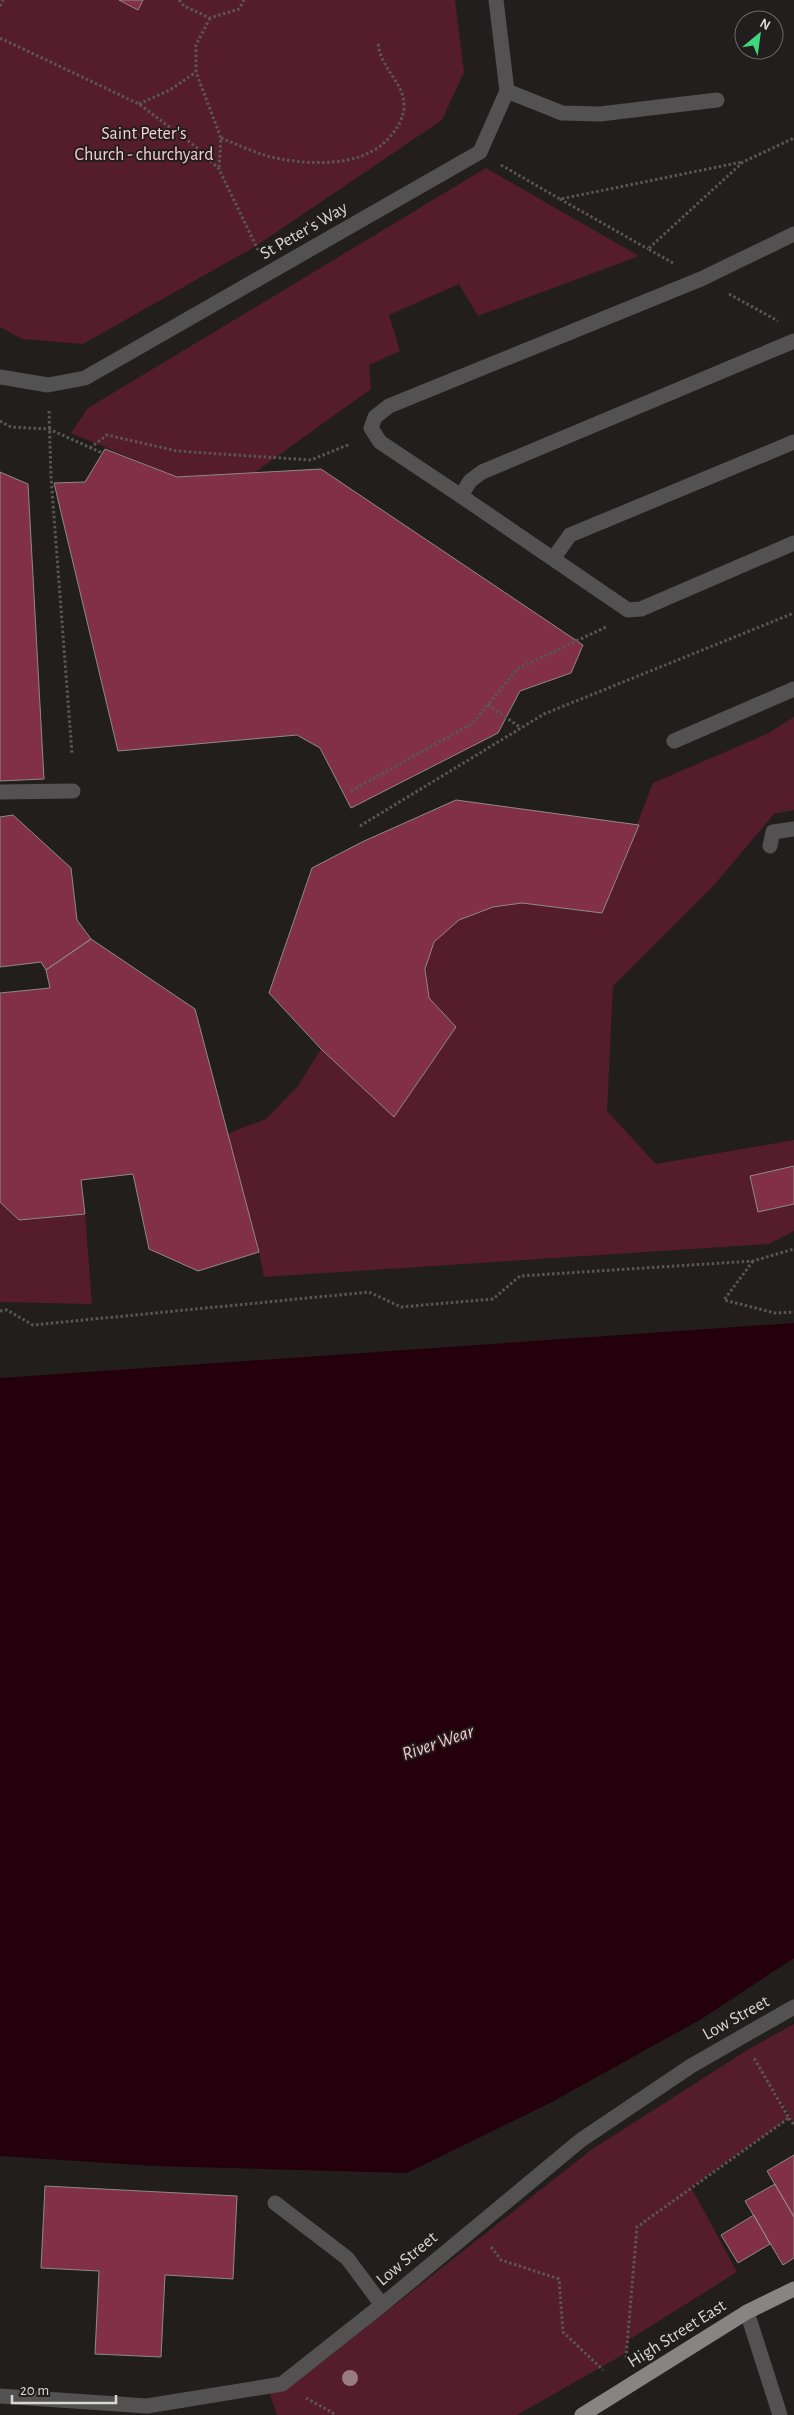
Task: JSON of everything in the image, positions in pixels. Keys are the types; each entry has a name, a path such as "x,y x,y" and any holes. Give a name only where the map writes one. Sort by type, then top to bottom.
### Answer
{"main road":[{"name":"High Street East","path":"582,2415 747,2312 794,2289"}],"street":[{"path":"480,152 507,91 496,0"},
{"path":"507,91 562,112 600,114 717,100"},
{"name":"St Peter's Way","path":"0,377 48,385 85,378 480,152"},
{"path":"794,234 701,279 389,406 375,417 371,428 380,442 628,610 641,609 794,543"},
{"path":"461,496 470,481 482,472 794,341"},
{"path":"553,559 570,535 794,442"},
{"path":"674,741 794,689"},
{"path":"0,792 73,791"},
{"path":"770,846 773,832 794,829"},
{"name":"Low Street","path":"0,2396 147,2406 282,2384 382,2305 581,2140 691,2066 794,2007"},
{"path":"274,2204 347,2258 382,2305"},
{"path":"747,2312 780,2415"}],"path":[{"path":"0,6 3,0"},
{"path":"179,0 184,6 210,18 239,9 244,0"},
{"path":"210,18 196,45 196,72 221,138 219,169"},
{"path":"0,38 139,104 196,147 219,169 269,272"},
{"path":"221,138 267,156 302,161 337,161 358,157 379,148 403,118 404,104 401,90 385,67 379,53 378,42"},
{"path":"139,104 170,90 196,72"},
{"path":"560,199 743,162 794,138"},
{"path":"480,152 701,279 786,325"},
{"path":"648,249 743,162"},
{"path":"48,385 51,477 72,754"},
{"path":"0,421 11,427 49,428 102,453"},
{"path":"90,448 107,436 177,451 311,460 374,435"},
{"path":"360,826 544,714 794,613"},
{"path":"351,792 473,724 517,669 615,622"},
{"path":"488,705 521,728"},
{"path":"0,1310 7,1310 33,1325 369,1292 401,1306 493,1299 520,1276 753,1261 794,1249"},
{"path":"753,1261 724,1300 775,1313 794,1312"},
{"path":"742,2036 794,2125"},
{"path":"623,2389 637,2227 789,2118"},
{"path":"476,2226 501,2260 558,2279 563,2332 623,2389"}],"green space":[{"name":"Saint Peter's Church - churchyard","path":"0,0 455,0 464,72 442,120 256,246 83,344 22,339 0,327"},
{"path":"486,168 639,256 478,316 459,284 389,315 400,351 369,365 371,389 254,473 177,477 71,433 88,408"},
{"path":"794,717 794,810 774,814 715,884 613,986 607,1111 656,1164 794,1140 794,1231 769,1244 264,1277 227,1134 266,1119 298,1086 321,1049 429,998 427,984 428,955 441,933 462,919 487,909 522,903 552,905 602,913 653,783 769,733"},
{"path":"0,1202 19,1220 85,1214 92,1304 0,1302"},
{"path":"794,2024 794,2123 772,2087 789,2118 691,2187 737,2272 627,2341 626,2353 517,2415 277,2415 267,2386 282,2384 325,2360 591,2150 749,2049"}],"water":[{"name":"River Wear","path":"794,1323 794,1958 703,2018 550,2103 407,2173 154,2166 0,2156 0,1378"}],"building":[{"path":"119,0 143,0 138,10"},
{"path":"105,449 177,477 321,469 583,645 571,673 520,691 498,733 351,808 320,748 297,735 118,751 54,483 85,482"},
{"path":"0,472 28,484 44,779 0,781"},
{"path":"456,800 639,825 602,913 522,903 493,907 459,920 434,942 425,969 429,998 456,1027 394,1117 321,1049 269,993 312,868 362,842"},
{"path":"13,815 71,868 77,920 91,939 46,970 41,962 0,967 0,817"},
{"path":"91,939 195,1009 259,1252 198,1271 149,1249 133,1174 81,1180 85,1214 19,1220 0,1202 0,993 50,988 46,970"},
{"path":"794,1166 794,1204 758,1212 750,1176"},
{"path":"794,2155 794,2217 767,2171"},
{"path":"775,2184 794,2217 794,2258 783,2265 745,2201"},
{"path":"45,2186 237,2196 233,2279 165,2275 161,2357 95,2354 99,2271 41,2268"},
{"path":"754,2215 770,2244 738,2263 721,2235"}]}
